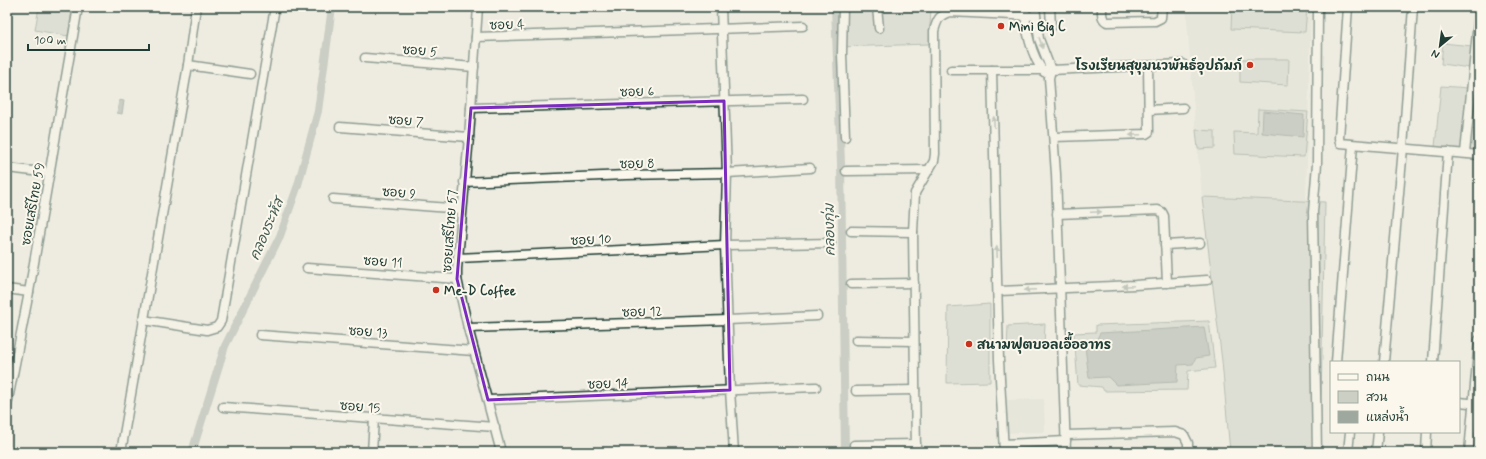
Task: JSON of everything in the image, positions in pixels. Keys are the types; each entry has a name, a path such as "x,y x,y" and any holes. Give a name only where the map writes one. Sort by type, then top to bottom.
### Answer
{"street":[{"name":"ซอยเสรีไทย 59","path":"7,405 29,292 78,7"},
{"path":"121,452 188,65 196,7"},
{"path":"143,320 207,330 217,327 221,321 275,7"},
{"name":"ซอยเสรีไทย 57","path":"478,7 457,279 468,328 501,452"},
{"path":"721,7 727,174 725,245 727,320 734,452"},
{"path":"844,7 842,54 845,137"},
{"path":"877,7 879,28"},
{"path":"1035,7 1039,39 1050,74 1061,288 1066,452"},
{"path":"1050,7 1051,27"},
{"path":"1102,7 1102,18 1107,22 1159,20 1161,18 1162,7"},
{"path":"1316,452 1313,212 1317,164 1318,7"},
{"path":"1348,7 1339,138 1340,143 1479,154"},
{"path":"1384,361 1403,148 1413,7"},
{"path":"854,445 916,448 913,232 915,193 934,161 935,154 934,31 937,21 942,14 950,12 1025,11 1035,16"},
{"path":"1025,11 1030,40 1042,70"},
{"path":"1465,153 1479,12"},
{"name":"ซอย 4","path":"476,37 722,30 802,26"},
{"name":"ซอย 5","path":"365,58 474,67"},
{"path":"951,70 1042,70 1050,74 1183,64"},
{"path":"188,65 250,74"},
{"path":"1054,138 1146,134 1149,132 1148,66"},
{"path":"992,70 999,360 1004,448 1066,438 1175,432 1184,435 1188,443 1188,452"},
{"name":"ซอย 6","path":"471,108 803,99"},
{"path":"1149,110 1183,108"},
{"name":"ซอย 7","path":"340,127 469,137"},
{"path":"1336,361 1353,145"},
{"path":"1433,361 1448,152"},
{"path":"7,168 50,174"},
{"name":"ซอย 8","path":"464,182 626,174 727,174 810,168"},
{"path":"846,171 929,170"},
{"name":"ซอย 9","path":"334,199 462,209"},
{"path":"1057,214 1158,210 1162,212 1164,216 1167,283"},
{"path":"851,231 913,232"},
{"name":"ซอย 10","path":"458,258 725,245 831,243"},
{"path":"1165,245 1200,243"},
{"name":"ซอย 11","path":"307,268 457,279"},
{"path":"998,291 1207,280"},
{"path":"851,284 914,283"},
{"path":"7,289 29,292"},
{"name":"ซอย 12","path":"468,328 817,316"},
{"name":"ซอย 13","path":"260,336 474,351"},
{"path":"856,340 914,341"},
{"path":"1470,452 1476,404 1479,340"},
{"name":"ซอย 14","path":"488,400 816,387"},
{"path":"856,391 915,390"},
{"path":"1460,402 1476,404"},
{"name":"ซอย 15","path":"223,407 495,427"},
{"path":"372,452 374,419"},
{"path":"1348,452 1350,433"},
{"path":"1376,452 1378,433"},
{"path":"1426,452 1427,433"}],"highlighted area":[{"path":"724,101 730,390 488,400 457,279 471,108"}],"shaded area":[{"name":"โรงเรียนสุขุมนวพันธ์อุปถัมภ์","path":"1186,7 1311,7 1306,201 1202,197"},
{"path":"1044,399 1045,432 1005,433 1003,400"}],"green space":[{"path":"39,7 63,7 72,9 68,36 35,30"},
{"path":"840,7 931,7 929,44 839,47"},
{"path":"1232,7 1307,7 1305,32 1231,29"},
{"path":"1443,43 1472,46 1470,68 1441,64"},
{"path":"1240,59 1289,59 1288,85 1240,82"},
{"path":"1441,86 1469,88 1464,150 1435,147"},
{"path":"1258,109 1308,112 1304,157 1235,154 1234,132 1257,133"},
{"path":"1469,129 1479,130 1479,154 1467,153"},
{"path":"1196,130 1215,131 1215,148 1198,149"},
{"path":"1202,197 1325,202 1320,452 1230,452 1222,361"},
{"name":"สนามฟุตบอลเอื้ออาทร","path":"990,304 990,382 947,383 948,307"},
{"path":"1209,321 1215,368 1188,371 1187,390 1104,391 1102,387 1078,385 1074,333 1096,332 1096,325"},
{"path":"1045,324 1044,346 1007,349 1008,326"}],"water":[{"path":"119,100 124,101 122,114 117,113"},
{"path":"1263,111 1304,115 1303,137 1262,133"},
{"path":"1204,327 1209,356 1196,358 1193,364 1178,365 1177,382 1116,385 1108,377 1089,378 1085,347 1094,344 1100,333"}],"waterway":[{"name":"คลองระหัส","path":"192,452 225,346 280,236 298,185 318,111 332,7"},
{"name":"คลองกุ่ม","path":"835,7 841,164 845,452"}],"place":[{"name":"Mini Big C","path":"1001,26"},
{"name":"โรงเรียนสุขุมนวพันธ์อุปถัมภ์","path":"1250,65"},
{"name":"Me-D Coffee","path":"436,290"},
{"name":"สนามฟุตบอลเอื้ออาทร","path":"969,344"}]}
